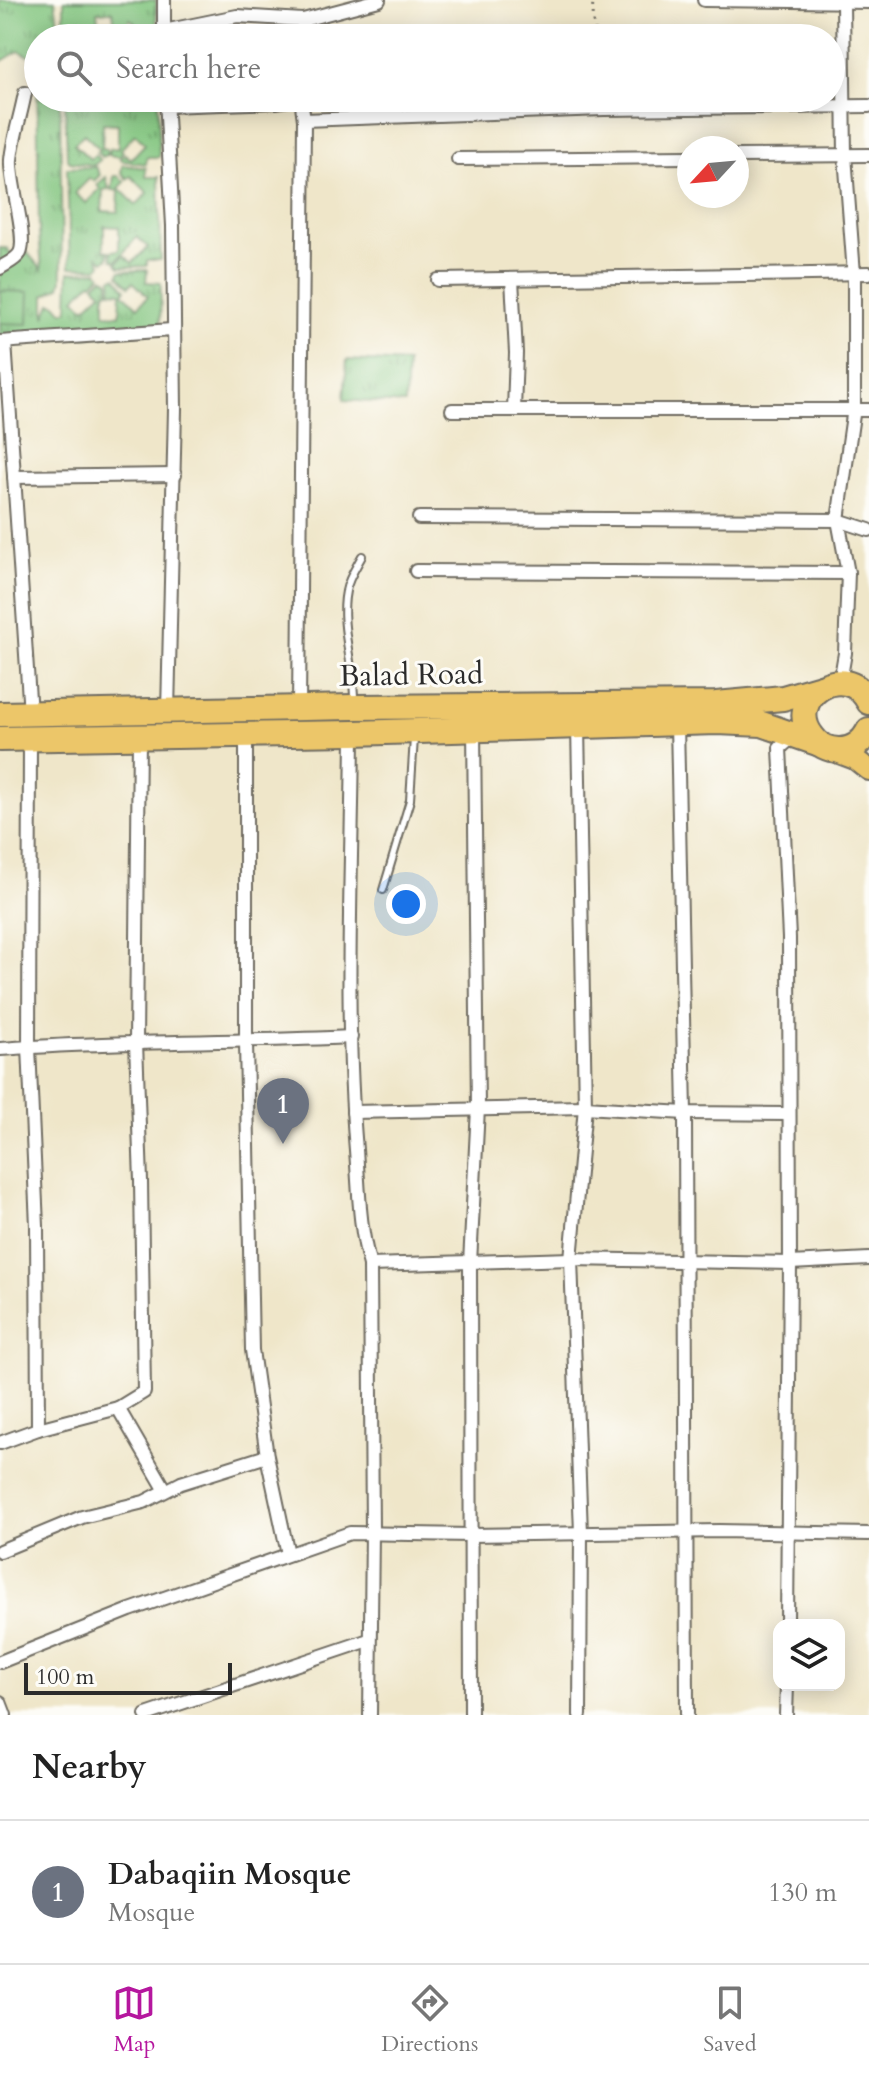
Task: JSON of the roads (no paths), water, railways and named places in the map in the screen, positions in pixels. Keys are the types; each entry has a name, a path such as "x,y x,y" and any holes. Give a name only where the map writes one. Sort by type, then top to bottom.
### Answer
{"highway":[{"name":"Balad Road","path":"0,714 741,703 851,690"},
{"path":"851,690 808,700 805,711 809,734 814,742 839,750 866,737"},
{"name":"Balad Road","path":"0,739 677,723 762,724 814,742"}],"main road":[{"path":"814,742 855,759 869,770"}],"street":[{"path":"164,0 164,24"},
{"path":"205,24 237,16 303,20 379,0"},
{"path":"704,0 869,2"},
{"path":"843,2 843,24"},
{"path":"0,268 20,253 21,246 20,211 10,162 24,98"},
{"path":"845,107 869,106"},
{"path":"167,112 173,226 175,475 168,712"},
{"path":"299,710 303,112"},
{"path":"304,120 522,112"},
{"path":"843,112 854,274 854,408 838,520 848,573 845,653 851,690"},
{"path":"749,156 869,155"},
{"path":"458,159 677,157"},
{"path":"438,280 869,273"},
{"path":"512,279 516,353 514,410"},
{"path":"30,714 2,342 172,330"},
{"path":"452,410 869,410"},
{"path":"14,477 175,475"},
{"path":"419,518 838,520 869,530"},
{"path":"416,571 848,573"},
{"path":"677,723 685,1113 687,1715"},
{"path":"578,726 585,1107 571,1259 581,1533 580,1715"},
{"path":"471,1715 470,1263 478,1108 474,729"},
{"path":"353,733 353,1112 361,1237 370,1265 370,1715"},
{"path":"246,735 246,1042 252,1350 267,1456 288,1554"},
{"path":"0,1443 38,1429 118,1408 144,1392 136,1042 139,737"},
{"path":"30,739 29,1047 37,1226 38,1429"},
{"path":"787,1619 789,938 780,748 814,742"},
{"path":"0,1049 351,1037"},
{"path":"353,1112 585,1107 685,1113 788,1114"},
{"path":"370,1265 571,1259 790,1263 869,1259"},
{"path":"118,1408 165,1489"},
{"path":"0,1551 82,1517 144,1502 165,1489 267,1456"},
{"path":"0,1662 130,1610 350,1533 869,1534"},
{"path":"146,1715 369,1640"},
{"path":"786,1715 787,1691"},
{"path":"0,1702 5,1715"}],"lane":[{"path":"353,707 354,681 344,607 346,587 362,556"},
{"path":"383,890 410,800 415,731"}],"place":[{"name":"Dabaqiin Mosque","path":"283,1144"}]}
